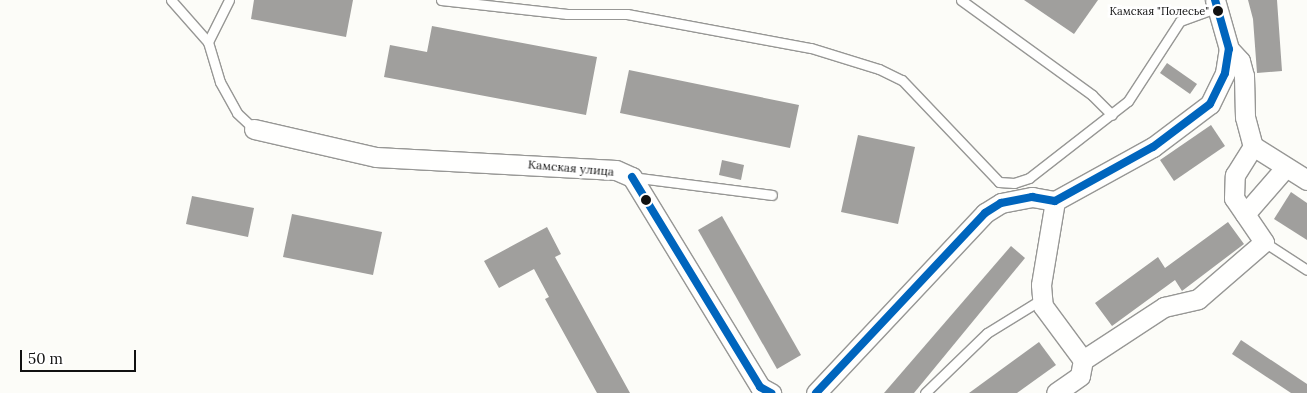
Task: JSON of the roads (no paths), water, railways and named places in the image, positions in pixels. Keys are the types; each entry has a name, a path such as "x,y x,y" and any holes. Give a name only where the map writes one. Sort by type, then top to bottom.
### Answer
{"street":[{"path":"1215,4 1229,49 1240,61 1244,76 1245,117 1252,146 1307,180"},
{"path":"816,393 985,213 1001,203 1024,198 1055,201 1153,147 1198,115 1210,104 1225,73 1229,49"},
{"name":"Камская улица","path":"254,129 376,157 616,170 632,177 760,387 771,393"},
{"path":"1056,393 1080,376 1083,360 1164,307 1198,299 1264,242 1234,198 1235,175 1252,146"},
{"path":"1245,214 1285,168"},
{"path":"1055,201 1041,286 1044,306 1083,360"}],"lane":[{"path":"171,0 208,42 220,82 238,113 254,129"},
{"path":"208,42 229,0"},
{"path":"441,0 567,14 627,14 812,48 879,69 902,80 999,182 1014,183 1029,178 1112,115 1128,100 1180,21 1215,4"},
{"path":"961,0 1092,95 1112,115"},
{"path":"632,177 772,195"},
{"path":"1264,242 1307,270"},
{"path":"925,393 987,333 1043,299"}],"place":[{"name":"Камская \"Полесье\"","path":"1218,11"}]}
